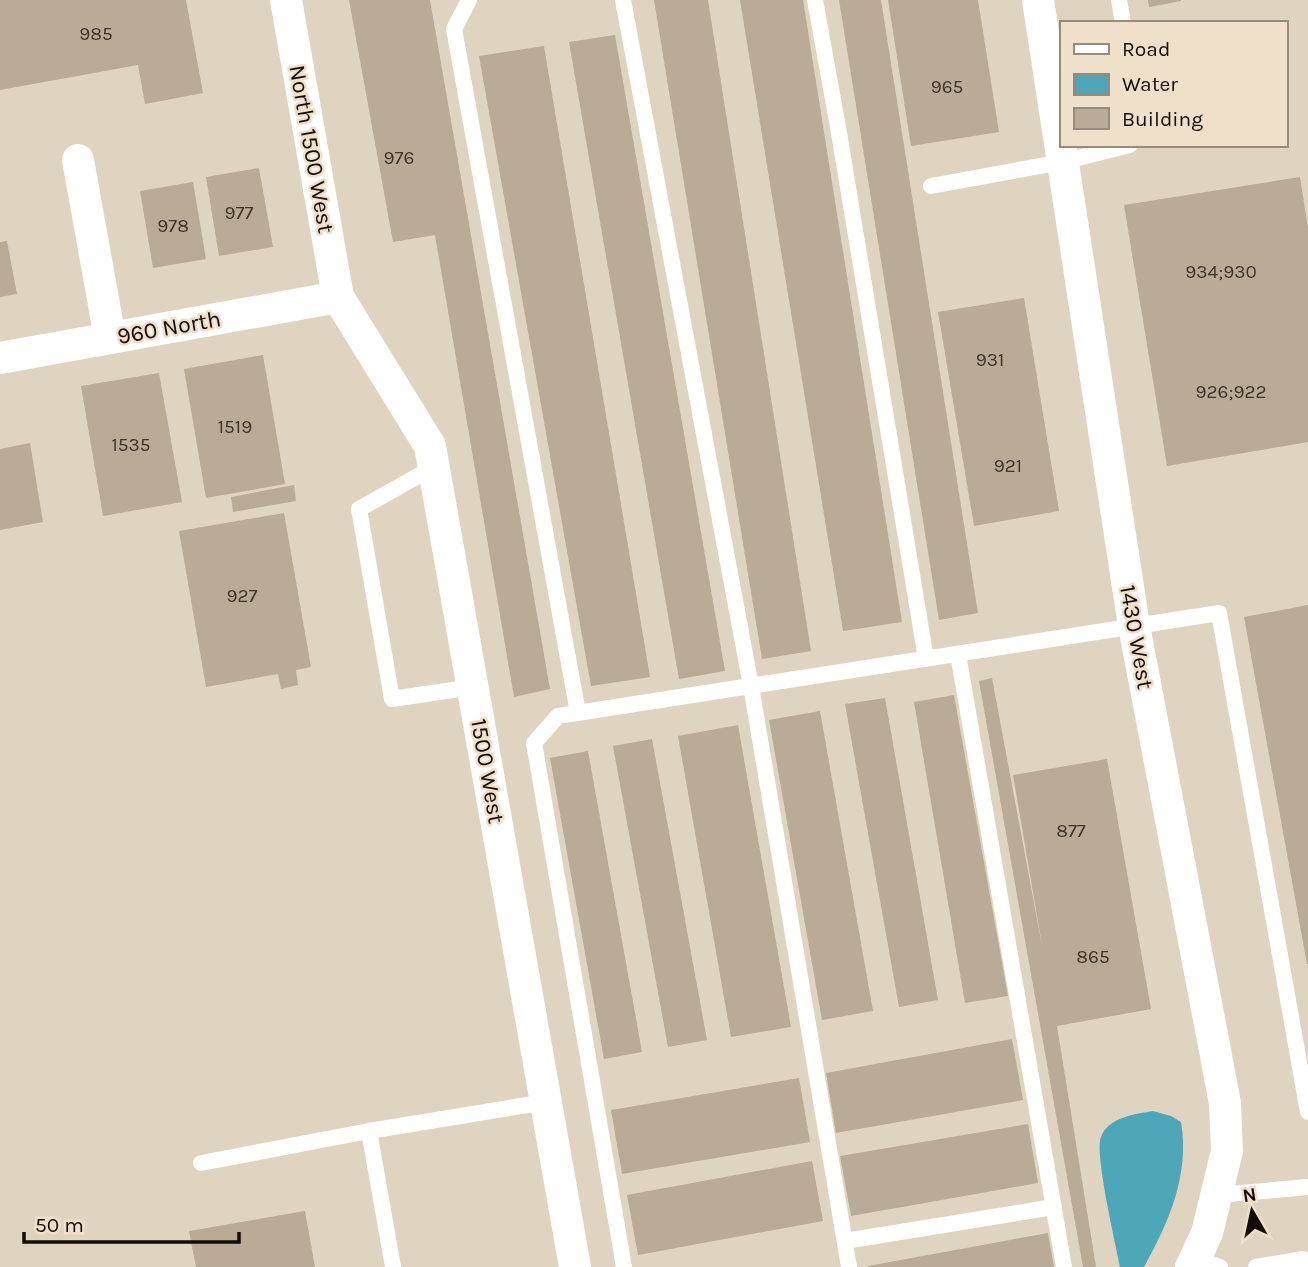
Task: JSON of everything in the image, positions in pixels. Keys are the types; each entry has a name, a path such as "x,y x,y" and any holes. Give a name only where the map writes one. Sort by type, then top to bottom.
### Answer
{"street":[{"name":"North 1500 West","path":"286,0 338,298"},
{"name":"1430 West","path":"1038,0 1056,76 1060,133"},
{"name":"1430 West","path":"1061,147 1134,626 1225,1103 1227,1151 1202,1264"},
{"path":"78,160 110,338"},
{"name":"960 North","path":"0,358 338,298"},
{"name":"1500 West","path":"338,298 430,446 575,1267"}],"lane":[{"path":"469,0 454,29 578,713"},
{"path":"623,0 751,686 849,1267"},
{"path":"815,0 926,659"},
{"path":"1119,0 1123,21"},
{"path":"931,186 1062,162 1122,147"},
{"path":"434,467 359,509 392,699 473,687"},
{"path":"624,1267 534,743 558,716 1219,613 1308,1112"},
{"path":"958,654 1064,1267"},
{"path":"201,1163 369,1131 546,1102"},
{"path":"369,1131 393,1267"},
{"path":"1218,1195 1308,1186"},
{"path":"845,1241 1054,1207"},
{"path":"1255,1267 1303,1259 1305,1267"}],"shaded area":[{"path":"0,0 1308,0 1308,1267 0,1267"}],"water":[{"path":"1153,1111 1181,1122 1183,1160 1180,1179 1162,1233 1144,1267 1120,1267 1100,1161 1101,1137 1116,1121"}],"building":[{"path":"0,0 186,0 203,93 145,104 138,65 0,90"},
{"path":"349,0 430,0 550,689 514,697 435,235 393,242"},
{"path":"654,0 708,0 811,651 762,659"},
{"path":"740,0 803,0 902,622 843,631"},
{"path":"839,0 881,0 978,613 939,620"},
{"path":"888,0 978,0 999,132 911,146"},
{"path":"1148,0 1181,0 1181,1 1149,7"},
{"path":"615,35 725,671 679,679 569,42"},
{"path":"544,46 650,677 591,686 479,56"},
{"path":"259,168 273,247 219,256 206,177"},
{"path":"1300,177 1308,228 1308,442 1167,466 1124,205"},
{"path":"193,182 206,259 153,268 140,191"},
{"path":"7,241 17,294 0,297 0,242"},
{"path":"1024,298 1059,511 974,526 938,312"},
{"path":"263,355 285,484 206,498 184,369"},
{"path":"159,373 182,502 103,516 81,386"},
{"path":"30,443 43,522 0,530 0,449"},
{"path":"294,485 296,501 233,512 231,497"},
{"path":"284,513 311,667 296,670 298,685 281,689 278,674 206,687 179,531"},
{"path":"1308,605 1308,964 1307,964 1244,617"},
{"path":"992,678 1043,951 1013,775 1107,759 1151,1009 1057,1026 1096,1267 1083,1267 979,681"},
{"path":"954,695 1008,996 965,1003 914,702"},
{"path":"885,698 938,1000 899,1007 845,704"},
{"path":"820,711 873,1011 822,1020 769,720"},
{"path":"738,725 791,1027 731,1037 678,736"},
{"path":"652,739 707,1040 668,1047 613,746"},
{"path":"588,751 642,1052 604,1059 550,758"},
{"path":"1012,1039 1023,1100 836,1133 826,1073"},
{"path":"799,1078 810,1142 622,1174 611,1110"},
{"path":"1028,1124 1038,1183 851,1216 840,1156"},
{"path":"812,1161 823,1221 638,1255 627,1195"},
{"path":"305,1211 315,1267 196,1267 189,1231"},
{"path":"1048,1233 1054,1267 868,1267 868,1266"}]}
